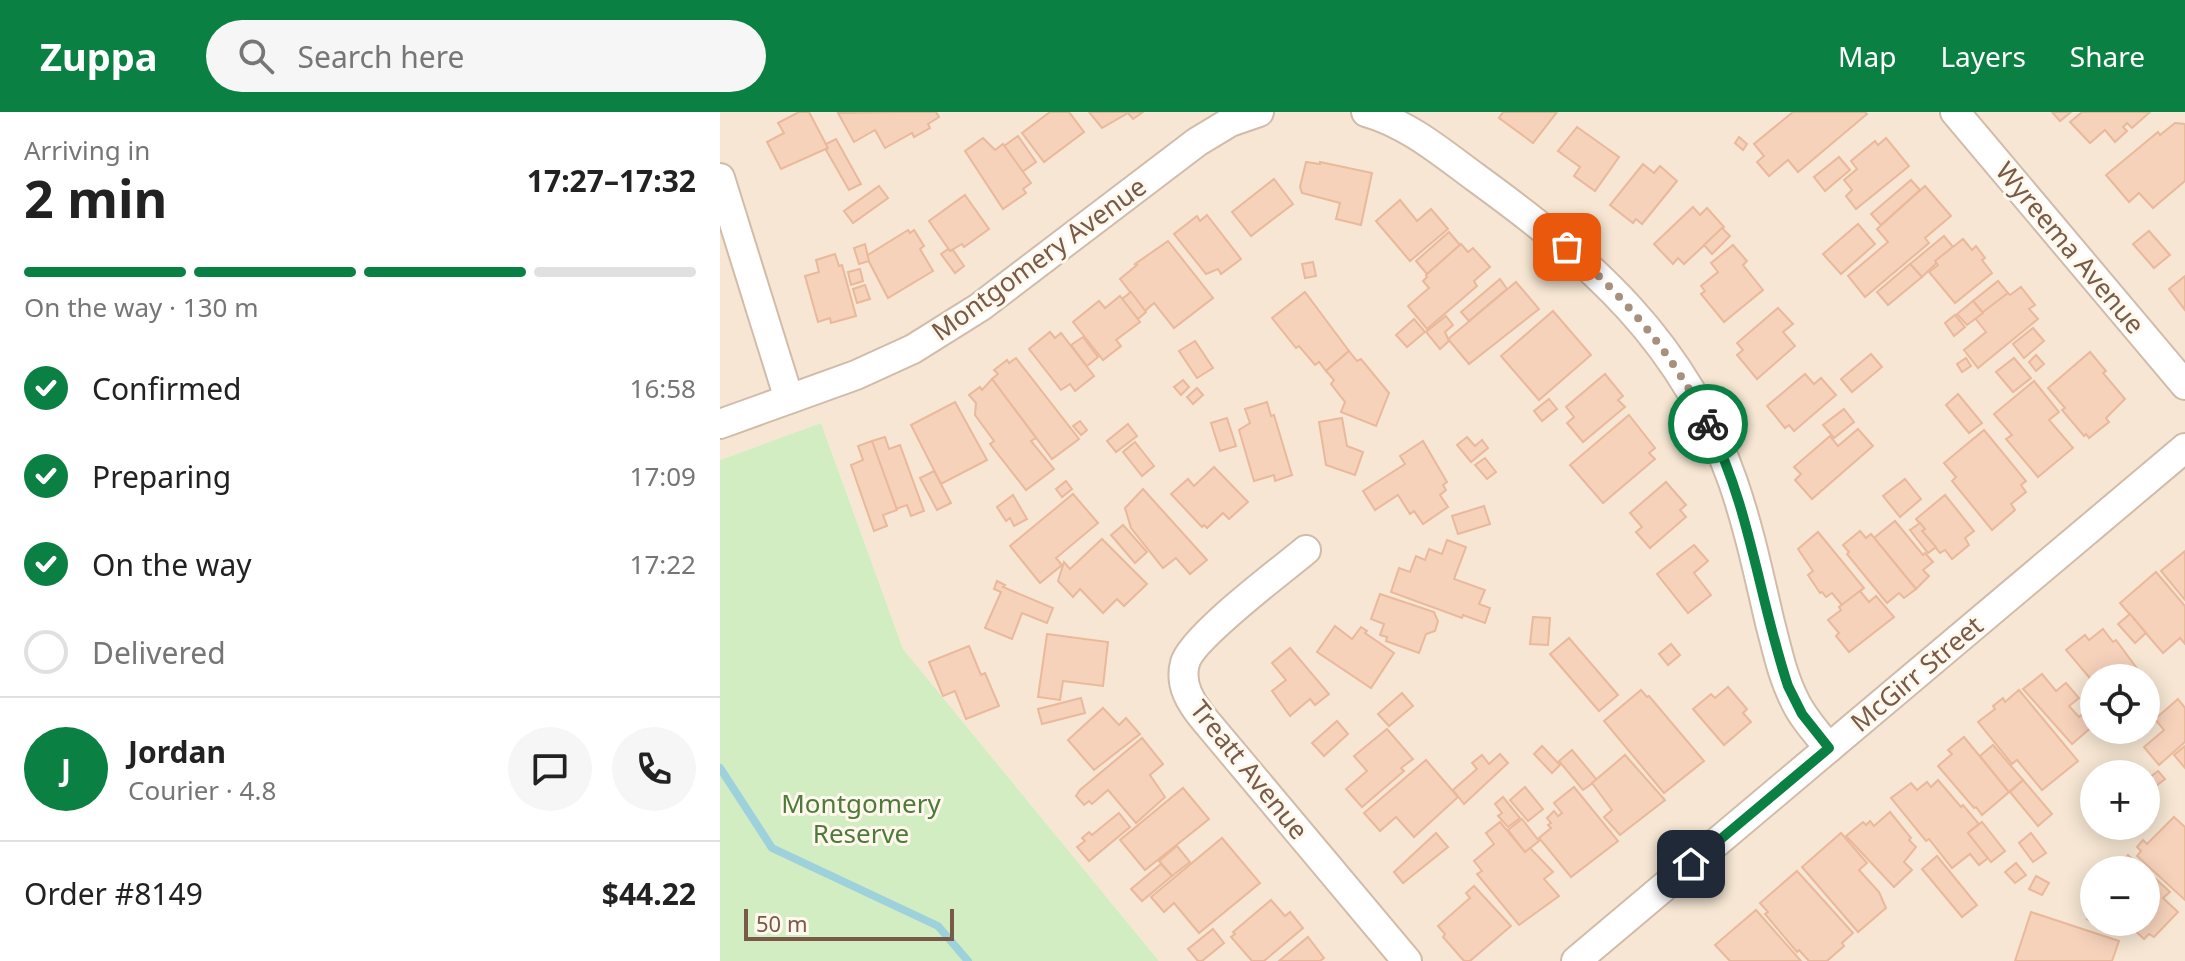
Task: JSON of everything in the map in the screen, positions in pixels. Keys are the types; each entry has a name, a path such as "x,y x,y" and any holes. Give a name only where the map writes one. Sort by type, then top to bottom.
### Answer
{"street":[{"name":"Montgomery Avenue","path":"720,424 883,363 948,329 1197,142 1230,122 1259,112"},
{"path":"1366,112 1409,129 1546,229 1624,300 1650,330 1690,391 1721,449 1750,542 1788,686 1802,714 1829,748"},
{"name":"Wyreema Avenue","path":"1955,112 2185,385"},
{"path":"720,178 789,399"},
{"name":"McGirr Street","path":"1576,961 2185,448"},
{"name":"Treatt Avenue","path":"1306,550 1198,641 1184,663 1185,690 1204,719 1407,961"}],"shaded area":[{"path":"720,112 2185,112 2185,961 1159,961 903,649 821,423 720,460"}],"green space":[{"name":"Montgomery Reserve","path":"821,423 903,649 1159,961 720,961 720,460"}],"building":[{"path":"799,112 809,112 828,148 781,169 767,142 784,133 778,123"},
{"path":"936,112 939,117 928,124 930,128 914,137 912,133 885,148 875,130 854,142 838,113"},
{"path":"1050,112 1069,112 1084,132 1044,162 1022,133"},
{"path":"1089,112 1143,112 1133,119 1128,113 1102,128"},
{"path":"1503,112 1557,112 1533,143 1499,118"},
{"path":"1793,112 1867,114 1798,172 1788,160 1769,176 1757,162 1764,156 1754,144"},
{"path":"2052,112 2071,112 2060,121"},
{"path":"2082,112 2150,112 2132,128 2127,123 2123,127 2127,131 2115,142 2105,130 2090,143 2070,122"},
{"path":"2175,123 2185,124 2185,181 2153,208 2139,193 2129,202 2106,175 2158,132 2160,135"},
{"path":"1577,127 1619,157 1595,191 1574,176 1580,167 1558,151"},
{"path":"1018,136 1036,162 1022,172 1004,146"},
{"path":"1739,137 1747,144 1743,150 1735,143"},
{"path":"983,138 995,150 1003,144 1031,183 1023,189 1026,193 1003,209 965,151"},
{"path":"1886,138 1909,166 1856,209 1846,196 1852,190 1844,180 1857,169 1851,161 1875,141 1878,145"},
{"path":"836,139 861,184 849,190 826,150 826,144"},
{"path":"1839,157 1850,170 1825,191 1814,177"},
{"path":"1306,162 1372,173 1361,225 1336,219 1340,203 1302,193 1300,187"},
{"path":"1643,164 1654,173 1660,166 1677,181 1642,224 1636,219 1633,223 1610,205"},
{"path":"1274,179 1293,204 1251,236 1232,212"},
{"path":"1911,180 1920,190 1881,225 1871,214"},
{"path":"879,186 888,198 853,223 844,211"},
{"path":"1925,186 1951,216 1925,238 1929,243 1865,297 1848,276 1888,242 1877,229"},
{"path":"965,195 989,229 964,247 962,244 950,251 929,221"},
{"path":"1400,200 1417,221 1431,209 1448,229 1410,261 1376,221"},
{"path":"1693,207 1700,215 1707,208 1724,227 1684,264 1678,258 1673,264 1654,244"},
{"path":"1207,215 1241,259 1221,274 1218,269 1206,274 1174,234 1197,216 1200,221"},
{"path":"1858,224 1875,244 1841,274 1823,254"},
{"path":"1722,228 1730,236 1712,254 1704,245"},
{"path":"908,230 910,233 914,230 924,246 920,249 933,271 888,298 866,256"},
{"path":"2149,231 2170,255 2154,268 2133,244"},
{"path":"1449,232 1460,245 1427,274 1416,261"},
{"path":"1944,236 1953,247 1922,277 1910,264"},
{"path":"1963,239 1972,250 1976,246 1992,273 1955,303 1929,272 1938,265 1935,261"},
{"path":"1168,241 1213,298 1174,328 1154,303 1145,311 1120,279 1135,264"},
{"path":"865,244 869,261 859,264 854,248"},
{"path":"1461,244 1468,252 1473,248 1490,267 1474,281 1477,286 1427,329 1408,306 1429,288 1423,281 1426,275"},
{"path":"1733,245 1747,261 1743,265 1763,290 1724,322 1701,294 1705,291 1701,286 1718,272 1711,263"},
{"path":"948,249 953,250 964,266 955,273 941,254"},
{"path":"835,254 839,266 842,265 856,316 831,323 830,318 818,322 805,276 819,272 816,260"},
{"path":"1313,262 1316,276 1305,278 1302,264"},
{"path":"1910,264 1922,277 1888,305 1877,292"},
{"path":"860,269 863,281 851,285 848,272"},
{"path":"2185,276 2185,310 2169,289"},
{"path":"1500,279 1507,289 1469,321 1461,312"},
{"path":"1998,281 2008,293 1983,313 1973,301"},
{"path":"1516,282 1539,309 1469,364 1448,339"},
{"path":"865,285 870,299 857,303 853,289"},
{"path":"2021,287 2035,305 2029,309 2038,319 1978,368 1964,350 1986,332 1975,318"},
{"path":"1131,292 1146,312 1138,319 1122,299"},
{"path":"1305,292 1349,351 1326,371 1319,362 1315,365 1299,346 1296,348 1272,318"},
{"path":"1120,296 1140,322 1116,340 1121,346 1103,360 1073,322 1099,301 1105,308"},
{"path":"1973,301 1983,313 1967,325 1957,314"},
{"path":"1778,308 1793,324 1783,332 1795,346 1757,379 1737,355 1743,350 1737,343"},
{"path":"1553,311 1591,355 1539,400 1501,356"},
{"path":"1955,315 1965,327 1954,336 1945,323"},
{"path":"1446,316 1453,325 1445,332 1449,341 1440,349 1426,332"},
{"path":"1414,319 1425,332 1407,347 1396,335"},
{"path":"2033,328 2044,341 2024,358 2013,344"},
{"path":"1050,332 1055,338 1061,333 1094,376 1075,391 1070,384 1061,390 1029,349"},
{"path":"1083,337 1098,357 1087,366 1071,345"},
{"path":"1195,341 1213,368 1197,378 1179,351"},
{"path":"1349,351 1357,361 1361,359 1389,393 1376,426 1341,412 1345,402 1331,384 1334,380 1326,371"},
{"path":"2090,352 2125,399 2106,418 2109,422 2089,438 2062,410 2065,408 2048,388"},
{"path":"1871,354 1882,367 1852,392 1841,379"},
{"path":"2036,355 2044,364 2036,371 2029,362"},
{"path":"1016,358 1079,439 1052,459 992,379 998,374 994,370 1007,360 1009,363"},
{"path":"1966,358 1971,366 1962,372 1957,364"},
{"path":"2014,358 2031,378 2013,392 1996,372"},
{"path":"1605,374 1623,396 1618,400 1625,407 1583,442 1567,423 1574,417 1566,407"},
{"path":"1805,374 1814,384 1821,378 1836,395 1794,431 1789,425 1785,428 1767,406"},
{"path":"992,379 1036,438 1031,441 1054,469 1026,490 990,444 994,441 975,415 976,403 969,395 980,387 982,390"},
{"path":"1183,380 1189,387 1181,395 1174,387"},
{"path":"2034,381 2059,412 2049,420 2073,448 2038,477 2006,439 2012,435 1994,414"},
{"path":"1197,388 1203,395 1193,404 1187,397"},
{"path":"1958,394 1982,423 1969,433 1946,405"},
{"path":"1549,399 1557,409 1542,421 1534,411"},
{"path":"955,402 987,460 941,484 911,425"},
{"path":"1267,402 1271,416 1274,415 1292,475 1275,481 1274,475 1254,481 1239,430 1250,423 1245,409"},
{"path":"1844,409 1854,422 1834,438 1823,425"},
{"path":"1629,415 1655,448 1649,453 1655,459 1603,503 1570,465"},
{"path":"1227,418 1236,446 1220,451 1211,423"},
{"path":"1342,418 1347,446 1363,452 1355,475 1326,465 1319,422"},
{"path":"1080,421 1087,430 1081,435 1073,426"},
{"path":"1128,424 1137,436 1116,452 1107,441"},
{"path":"1858,429 1873,446 1812,499 1795,480 1801,474 1794,467 1830,436 1838,446"},
{"path":"1984,430 2026,481 2021,485 2026,492 2011,504 2015,510 1992,530 1952,481 1956,477 1944,463"},
{"path":"885,437 889,449 900,445 924,511 911,516 907,505 896,509 872,441"},
{"path":"1467,437 1475,446 1482,440 1488,448 1471,462 1457,445"},
{"path":"872,441 897,510 883,515 887,526 874,531 851,465 863,460 858,446"},
{"path":"1423,441 1447,482 1443,485 1446,490 1440,495 1448,507 1423,524 1414,511 1410,514 1398,495 1375,510 1363,491 1405,464 1400,456"},
{"path":"1135,442 1154,466 1142,476 1123,452"},
{"path":"1485,458 1496,472 1487,479 1475,465"},
{"path":"1214,467 1248,502 1229,519 1223,513 1207,528 1202,527 1171,494 1188,479 1194,486"},
{"path":"934,471 951,503 937,510 920,478"},
{"path":"1905,479 1921,499 1900,517 1883,496"},
{"path":"1066,481 1072,489 1062,497 1056,489"},
{"path":"1666,482 1686,505 1680,510 1686,517 1650,548 1636,532 1642,527 1630,513"},
{"path":"1143,489 1207,560 1190,574 1176,558 1163,568 1131,528 1125,508"},
{"path":"1073,494 1098,523 1056,558 1062,565 1040,583 1010,546"},
{"path":"1013,495 1027,519 1014,526 1010,518 1006,521 997,507"},
{"path":"1945,495 1974,531 1965,538 1969,545 1952,559 1945,550 1940,553 1916,519"},
{"path":"1484,506 1490,524 1458,534 1452,516"},
{"path":"1895,521 1923,555 1925,553 1933,562 1923,570 1929,576 1916,589 1874,538"},
{"path":"1920,523 1925,529 1922,531 1936,547 1928,553 1910,530"},
{"path":"1123,525 1147,552 1135,563 1111,535"},
{"path":"1860,531 1866,538 1871,534 1916,589 1904,598 1899,593 1887,603 1843,545"},
{"path":"1818,532 1864,588 1842,605 1832,593 1826,597 1820,593 1808,575 1813,571 1798,549"},
{"path":"1102,539 1147,584 1124,606 1117,599 1103,613 1080,589 1073,597 1058,581 1064,562 1070,569"},
{"path":"1447,540 1466,547 1454,579 1485,590 1479,604 1490,608 1485,623 1463,615 1462,618 1391,592 1399,568 1410,572 1416,556 1425,560 1429,549 1442,554"},
{"path":"1694,545 1708,561 1694,573 1711,595 1688,613 1657,574"},
{"path":"2185,551 2185,600 2161,571"},
{"path":"2156,572 2185,606 2185,644 2180,638 2163,653 2120,603"},
{"path":"997,581 1005,585 1003,587 1053,608 1047,623 1022,613 1012,639 985,628 1001,592 994,589"},
{"path":"1860,591 1869,602 1876,596 1894,617 1849,652 1828,620"},
{"path":"1380,594 1434,612 1438,621 1435,631 1426,634 1419,653 1386,641 1387,637 1380,635 1384,624 1371,619"},
{"path":"2130,614 2146,633 2135,643 2118,624"},
{"path":"1533,617 1550,618 1548,645 1530,644"},
{"path":"1335,626 1352,639 1361,627 1394,653 1371,688 1317,652"},
{"path":"2103,629 2113,642 2116,640 2134,664 2080,664 2080,666 2066,650 2085,635 2089,640"},
{"path":"1047,634 1108,642 1103,686 1063,681 1060,700 1038,697"},
{"path":"1569,638 1618,695 1599,711 1550,654"},
{"path":"1671,644 1680,655 1668,665 1659,654"},
{"path":"969,646 999,706 966,719 955,691 943,696 929,662"},
{"path":"1290,648 1329,694 1315,705 1310,699 1290,716 1272,691 1286,680 1272,663"},
{"path":"2042,674 2056,691 2066,683 2079,698 2069,706 2080,716 2080,737 2072,744 2023,689"},
{"path":"1728,687 1747,709 1743,713 1751,722 1724,745 1693,709 1711,694 1715,698"},
{"path":"1641,690 1704,761 1664,793 1604,721"},
{"path":"2019,690 2078,761 2042,790 2017,760 2012,764 1978,722 2003,698 2005,702"},
{"path":"1402,693 1413,706 1389,726 1378,714"},
{"path":"1081,698 1085,713 1042,724 1038,709"},
{"path":"2178,699 2185,708 2185,742 2160,764 2160,760 2155,760 2144,747 2160,744 2160,733 2164,730 2160,725 2160,715"},
{"path":"1103,708 1119,725 1126,718 1140,734 1094,770 1068,740"},
{"path":"1337,721 1348,734 1324,756 1312,743"},
{"path":"1387,729 1413,759 1401,768 1404,771 1362,807 1346,789 1367,771 1354,756"},
{"path":"1964,737 2009,792 1982,815 1938,766 1952,754 1948,750"},
{"path":"1142,738 1163,764 1150,775 1165,797 1136,823 1108,790 1092,804 1089,801 1084,805 1076,796 1080,790"},
{"path":"1993,745 2023,780 2009,792 1980,756"},
{"path":"1542,746 1560,765 1552,773 1534,754"},
{"path":"2185,746 2185,768 2174,755"},
{"path":"1572,750 1597,780 1583,790 1559,761"},
{"path":"1500,754 1508,763 1464,804 1453,790 1477,769 1472,763 1482,755 1489,764"},
{"path":"1625,755 1665,800 1620,835 1604,817 1612,810 1592,783"},
{"path":"1426,760 1458,797 1414,837 1396,817 1380,831 1364,813"},
{"path":"1938,780 1979,824 1968,833 1988,858 1979,865 1970,854 1952,868 1891,798 1911,783 1917,790 1927,782 1931,787"},
{"path":"2023,780 2052,814 2038,826 2010,792"},
{"path":"1525,787 1543,809 1528,821 1510,800"},
{"path":"1574,787 1618,841 1571,877 1539,838 1551,828 1547,818 1554,811 1558,816 1562,813 1554,803"},
{"path":"1183,788 1209,819 1145,870 1120,840"},
{"path":"1503,797 1520,818 1508,827 1498,816 1502,813 1495,804"},
{"path":"1890,812 1916,847 1904,862 1912,870 1894,887 1846,836 1863,822 1866,825 1870,821 1874,826"},
{"path":"1119,813 1130,827 1089,861 1077,847 1085,841 1082,838 1089,832 1092,835"},
{"path":"2174,817 2185,827 2185,900 2160,877 2160,856 2137,856 2141,851 2137,847 2143,840 2147,844 2151,840 2160,840 2160,831"},
{"path":"1522,819 1539,841 1525,852 1508,830"},
{"path":"1500,822 1525,852 1530,848 1553,872 1544,879 1559,896 1519,925 1477,874 1482,871 1474,861 1494,844 1486,833"},
{"path":"1982,822 2005,851 1991,862 1968,833"},
{"path":"1436,833 1448,847 1403,883 1394,872"},
{"path":"1841,833 1867,863 1859,870 1879,892 1886,908 1858,932 1802,867"},
{"path":"2031,833 2046,853 2033,862 2019,843"},
{"path":"1222,838 1260,883 1199,933 1174,903 1164,912 1151,897"},
{"path":"1177,846 1190,862 1172,876 1159,861"},
{"path":"1937,856 1977,905 1962,917 1922,869"},
{"path":"2016,863 2026,875 2015,883 2005,872"},
{"path":"1161,864 1172,876 1142,901 1131,889"},
{"path":"1797,871 1853,933 1827,961 1809,961 1799,950 1797,952 1765,914 1768,912 1760,903"},
{"path":"2036,876 2049,883 2042,895 2029,889"},
{"path":"2160,883 2170,892 2163,898 2178,912 2160,931"},
{"path":"1474,886 1511,926 1470,961 1464,961 1443,937 1445,934 1438,926 1470,898 1466,893"},
{"path":"1271,900 1285,916 1290,912 1303,928 1264,961 1252,961 1231,937"},
{"path":"1756,910 1801,961 1730,961 1715,945"},
{"path":"2031,912 2080,928 2080,936 2104,936 2119,941 2112,961 2015,961"},
{"path":"1213,929 1224,943 1198,961 1188,949"},
{"path":"1308,937 1324,958 1320,961 1279,961"}],"waterway":[{"path":"720,768 772,848 938,926 968,961"}],"way so far":[{"path":"1567,247 1624,300 1650,330 1675,365 1708,424"}],"route":[{"path":"1691,864 1829,748 1802,714 1788,686 1734,486 1708,424"}]}
